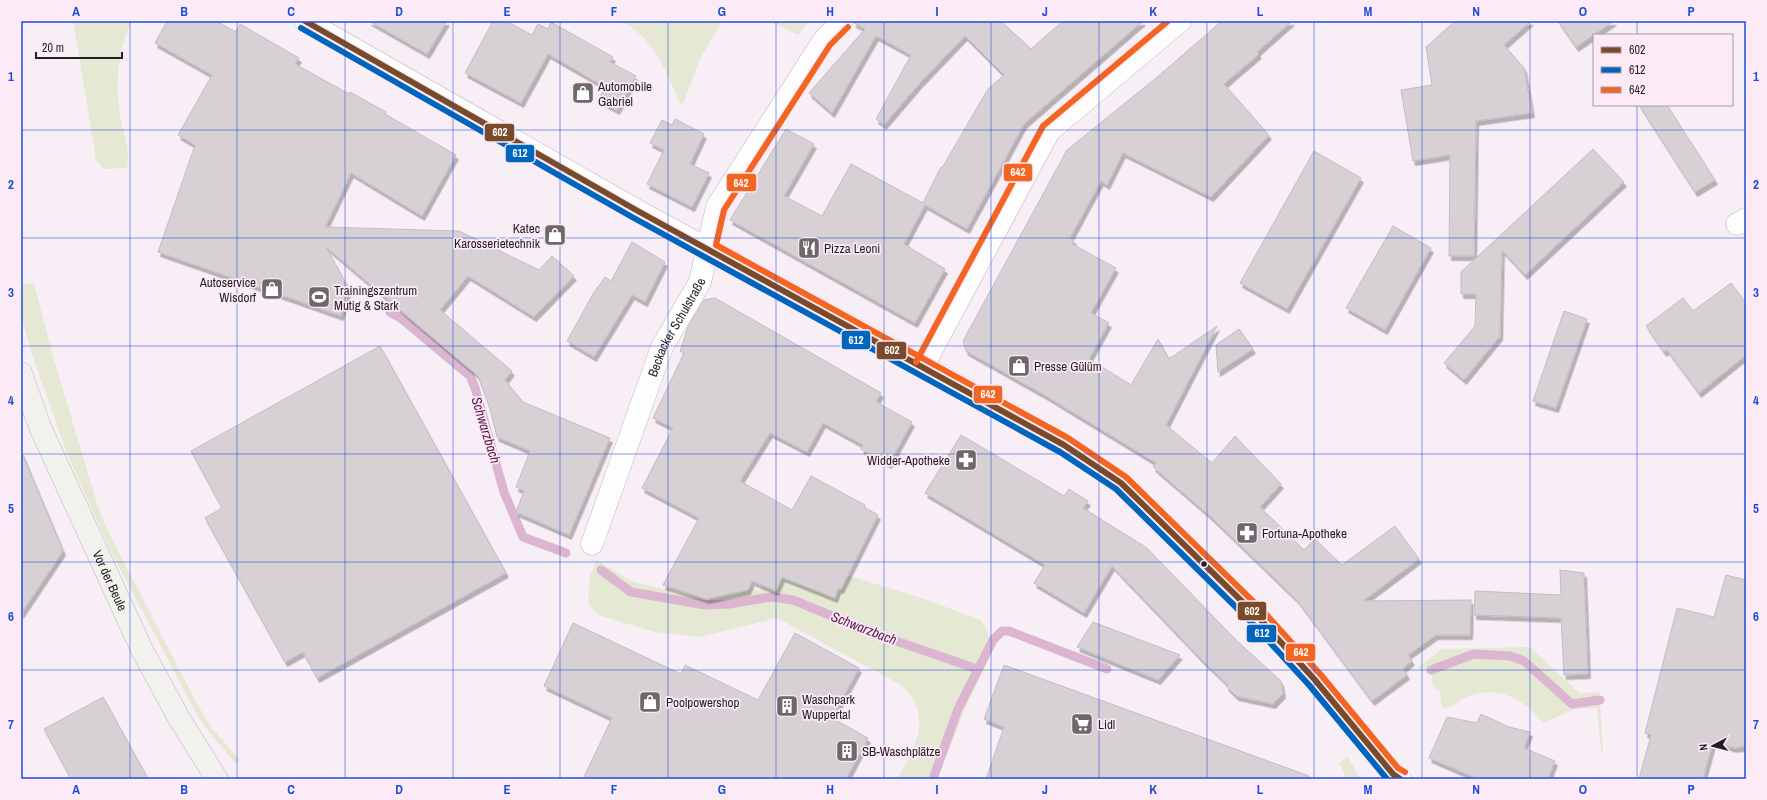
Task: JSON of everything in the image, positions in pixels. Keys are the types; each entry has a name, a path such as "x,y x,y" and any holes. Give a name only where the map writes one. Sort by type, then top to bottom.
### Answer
{"main road":[{"name":"Vor der Beule","path":"21,373 40,427 143,652 180,720 216,779"}],"street":[{"path":"305,21 544,158 707,249 924,366 1064,446 1121,483 1203,565 1258,617 1315,680 1396,777"},
{"name":"Beckacker Schulstraße","path":"592,544 662,347 700,282 717,207 824,40 842,21"},
{"path":"924,366 1050,131 1180,21"}],"green space":[{"path":"73,21 132,21 127,32 121,54 118,79 120,114 128,154 127,168 103,169 96,160"},
{"path":"622,21 722,21 700,59 683,104 679,102 669,78 650,46 633,28"},
{"path":"770,21 809,21 798,35"},
{"path":"34,283 53,356 98,507 107,529 197,704 211,727 240,760 236,764 203,724 192,705 110,550 68,456 31,352 21,314 21,285"},
{"path":"597,560 631,581 707,600 746,590 751,587 759,591 763,586 776,591 781,578 836,598 847,575 924,599 981,620 986,628 989,638 996,644 966,707 937,779 897,779 915,743 919,719 917,707 911,696 901,685 777,618 700,637 655,632 598,615 588,604 590,576"},
{"path":"1530,647 1579,693 1599,692 1603,751 1601,751 1597,708 1575,709 1543,723 1520,701 1491,692 1469,696 1449,708 1442,709 1440,692 1433,686 1431,668 1420,670 1418,667 1442,649"},
{"path":"1348,757 1361,779 1347,779 1339,763"}],"building":[{"path":"167,21 216,21 236,32 240,24 299,58 295,64 349,94 350,92 386,112 385,114 456,155 422,216 351,173 325,227 459,231 539,270 552,256 574,276 534,317 468,276 440,310 512,371 505,380 523,402 610,438 569,535 516,512 524,491 516,487 530,451 497,437 490,409 478,376 326,247 349,289 341,316 158,252 195,145 178,135 212,75 155,43"},
{"path":"369,21 447,21 427,54"},
{"path":"493,21 506,21 532,35 538,24 548,29 551,22 613,57 610,62 636,76 617,110 598,100 605,87 548,54 521,103 465,73"},
{"path":"854,21 1001,21 1031,49 1063,21 1143,21 1024,124 967,229 925,205 904,244 945,269 915,323 730,220 786,129 814,144 784,196 822,216 851,164 923,203 941,167 942,168 988,89 1004,75 965,36 919,84 884,125 876,119 911,55 876,36 832,113 809,93 865,29 854,23"},
{"path":"1222,21 1292,21 1257,52 1259,54 1224,84 1269,135 1211,197 1123,153 1107,185 1101,181 1070,238 1074,240 1072,244 1116,268 1091,313 1109,323 1089,359 1131,385 1158,339 1169,359 1217,326 1166,425 1212,463 1235,436 1281,484 1260,507 1304,550 1315,539 1342,565 1395,526 1419,559 1363,601 1471,600 1470,635 1436,635 1408,655 1412,661 1403,668 1407,675 1372,701 1297,600 1211,517 1153,467 1156,463 1046,396 966,351 963,341 1067,150 1156,78"},
{"path":"1455,21 1531,21 1504,45 1524,68 1532,113 1476,121 1474,256 1449,256 1450,155 1413,161 1401,90 1432,85 1426,47"},
{"path":"1558,21 1614,21 1593,34 1576,47"},
{"path":"1640,106 1668,106 1715,180 1695,192"},
{"path":"675,119 704,134 690,164 709,173 692,207 647,184 664,150 650,143 662,120 672,125"},
{"path":"1593,149 1624,182 1525,275 1502,250 1500,336 1464,380 1444,363 1475,326 1476,294 1461,294 1461,272"},
{"path":"1314,151 1361,178 1287,309 1240,283"},
{"path":"1393,226 1431,248 1385,330 1346,308"},
{"path":"632,242 665,262 645,302 632,295 594,357 567,341 593,294 605,277 611,281"},
{"path":"1731,283 1746,303 1746,355 1699,393 1667,350 1664,352 1646,326 1683,298 1693,311"},
{"path":"715,298 881,393 876,402 912,422 889,464 861,449 863,445 823,423 807,452 770,433 740,481 792,510 811,476 865,505 864,507 878,515 841,589 838,589 835,598 782,577 776,591 752,581 748,590 707,599 663,585 699,518 642,488 673,428 653,418 684,353 680,351 688,327 704,300"},
{"path":"1564,311 1587,319 1556,408 1533,401"},
{"path":"1239,329 1253,349 1218,372 1216,345"},
{"path":"380,346 506,573 317,678 303,652 285,662 205,518 222,508 191,451"},
{"path":"961,435 1064,496 1069,489 1088,501 1083,508 1147,548 1236,640 1281,681 1283,694 1273,704 1236,696 1226,686 1228,685 1112,566 1084,613 1034,583 1045,565 925,493"},
{"path":"21,451 63,551 21,614"},
{"path":"1560,570 1584,573 1588,674 1564,675 1561,618 1474,615 1475,591 1561,595"},
{"path":"1726,575 1746,580 1746,746 1735,748 1713,743 1703,779 1639,779 1651,735 1645,733 1677,608 1714,617"},
{"path":"1093,622 1180,655 1158,680 1077,647"},
{"path":"573,623 681,674 685,665 758,700 795,633 859,668 832,718 868,738 846,779 583,779 612,718 544,686"},
{"name":"Lidl","path":"1004,665 1309,776 1308,779 986,779 1004,727 984,719"},
{"path":"103,697 148,779 71,779 44,729"},
{"path":"1481,714 1509,727 1530,732 1524,748 1555,761 1548,779 1478,779 1429,758 1447,717 1477,723"}],"waterway":[{"name":"Schwarzbach","path":"390,312 402,319 470,376 475,388 504,492 523,537 566,553"},
{"name":"Schwarzbach","path":"601,570 631,592 705,605 729,604 771,597 793,600 876,634 977,669"},
{"name":"Schwarzbach","path":"933,779 958,709 993,640 1002,631 1009,631 1107,669"},
{"name":"Schwarzbach","path":"1431,670 1474,654 1510,656 1524,661 1572,704 1600,700"}],"transit line":[{"name":"602","path":"305,21 636,210 1064,445 1121,483 1258,617 1315,680 1393,774 1400,779"},
{"name":"642","path":"916,362 1043,126 1168,21"},
{"name":"642","path":"848,27 830,45 724,210 716,245 1068,438 1126,477 1264,612 1321,675 1398,768 1405,772"},
{"name":"612","path":"301,28 632,217 1060,452 1116,489 1252,623 1309,685 1387,779"}],"place":[{"name":"Automobile Gabriel","path":"583,93"},
{"name":"Katec Karosserietechnik","path":"555,235"},
{"name":"Pizza Leoni","path":"809,248"},
{"name":"Autoservice Wisdorf","path":"272,289"},
{"name":"Trainingszentrum Mutig & Stark","path":"319,297"},
{"name":"Presse Gülüm","path":"1019,366"},
{"name":"Widder-Apotheke","path":"966,460"},
{"name":"Fortuna-Apotheke","path":"1247,533"},
{"name":"Poolpowershop","path":"650,702"},
{"name":"Waschpark Wuppertal","path":"787,706"},
{"name":"Lidl","path":"1082,724"},
{"name":"SB-Waschplätze","path":"847,751"}]}
